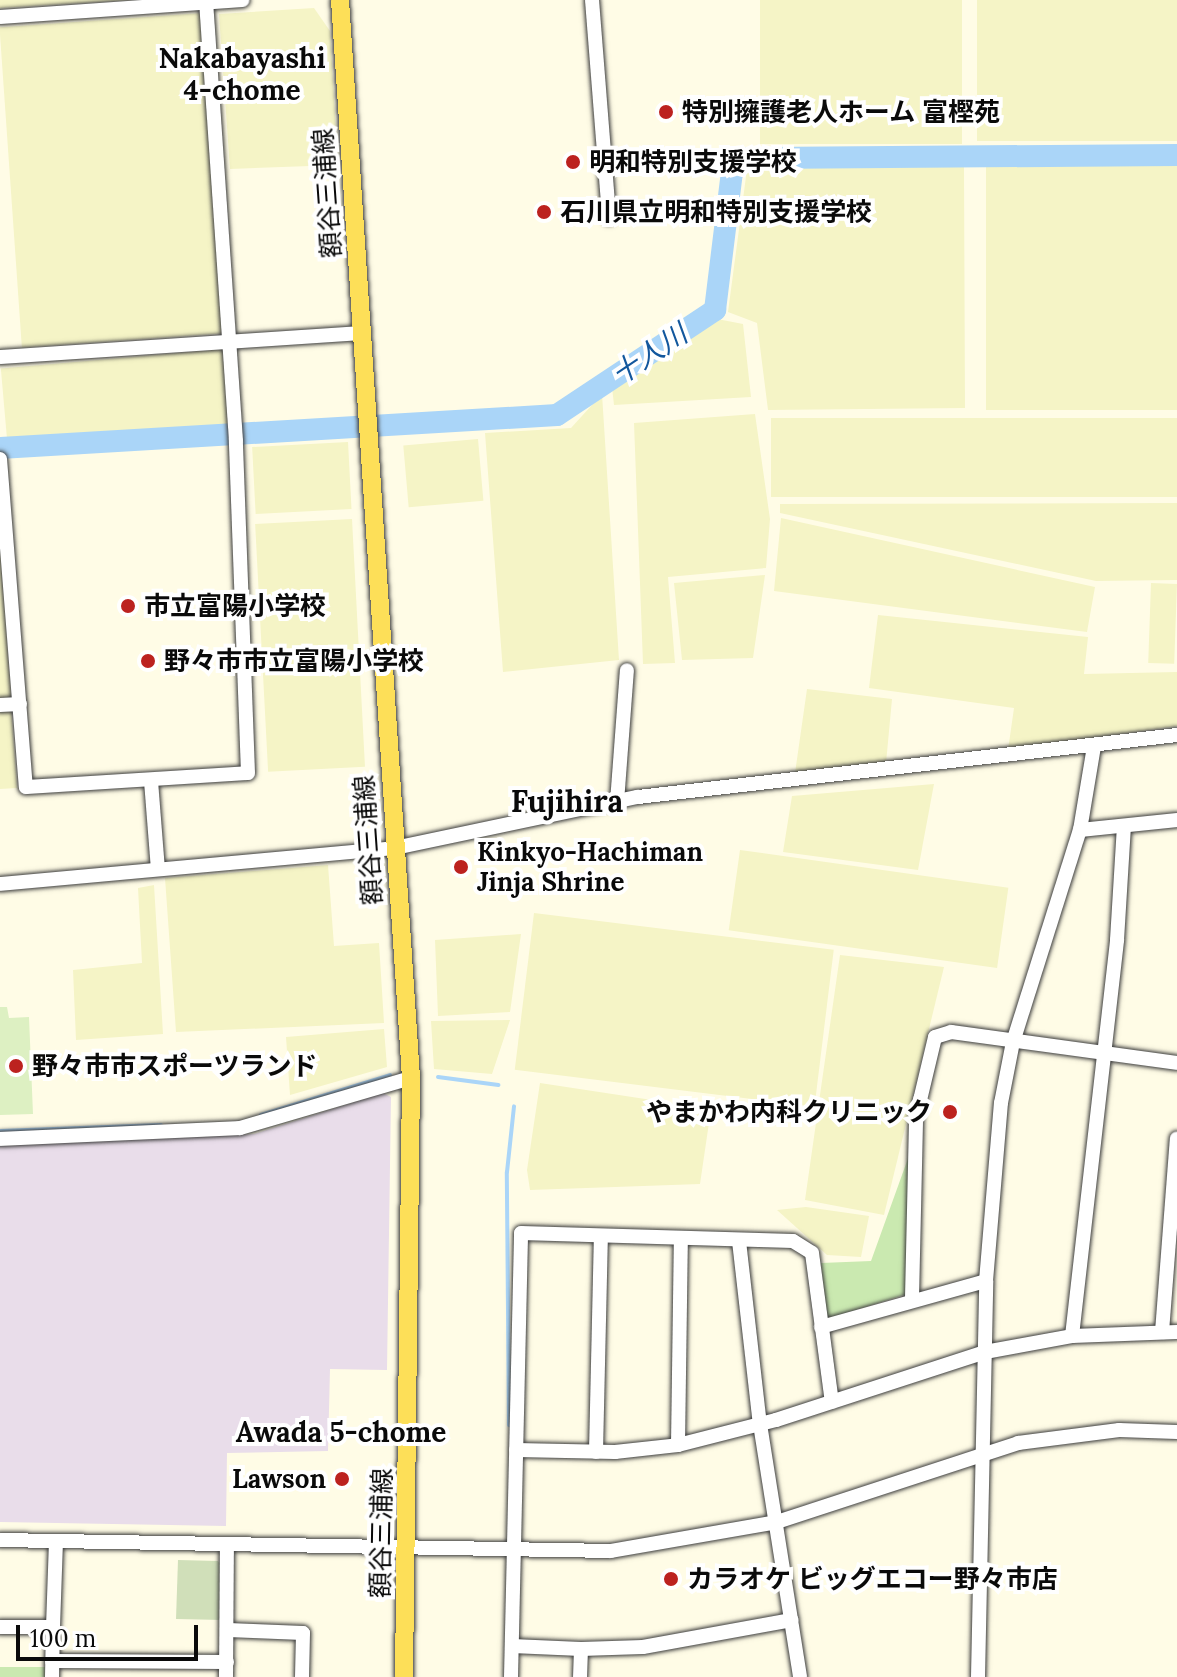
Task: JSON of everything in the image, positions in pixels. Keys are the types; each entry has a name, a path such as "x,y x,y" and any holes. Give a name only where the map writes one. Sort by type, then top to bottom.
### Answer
{"main road":[{"name":"額谷三浦線","path":"340,0 411,1078 408,1549 404,1677"}],"street":[{"path":"0,17 242,0"},
{"path":"592,0 609,217"},
{"path":"0,459 26,787 248,773 236,441 206,1"},
{"path":"0,357 362,333"},
{"path":"617,802 627,670"},
{"path":"0,705 20,704"},
{"path":"0,884 395,848 617,802 1177,735"},
{"path":"978,1677 986,1281 1001,1103 1013,1042 1080,830 1094,746"},
{"path":"151,781 158,869"},
{"path":"1080,830 1177,820"},
{"path":"1072,1336 1104,1053 1124,827"},
{"path":"912,1298 916,1117 935,1037 951,1032 1177,1063"},
{"path":"0,1139 240,1128 411,1078"},
{"path":"516,1450 596,1452 678,1445 760,1424 985,1352 1072,1336 1170,1332 1177,1139"},
{"path":"511,1677 521,1233 793,1241 812,1253 832,1402"},
{"path":"596,1452 601,1237"},
{"path":"678,1445 681,1240"},
{"path":"739,1241 760,1424 800,1677"},
{"path":"821,1327 912,1298 986,1281"},
{"path":"0,1540 611,1551 777,1522 982,1454 1057,1436 1177,1432"},
{"path":"56,1541 52,1669 227,1670 227,1544"},
{"path":"512,1646 581,1649 643,1647 792,1620"},
{"path":"0,1627 53,1627"},
{"path":"228,1630 303,1633 302,1677"},
{"path":"580,1677 581,1649"}],"shaded area":[{"path":"383,1093 391,1097 387,1370 330,1369 328,1451 227,1453 226,1526 0,1522 0,1146 254,1134"}],"green space":[{"path":"0,0 131,0 0,8"},
{"path":"760,0 962,0 962,144 760,144"},
{"path":"977,0 1177,0 1177,141 977,141"},
{"path":"314,8 330,31 338,165 230,169 219,14"},
{"path":"202,13 224,333 22,347 0,27"},
{"path":"964,166 965,408 768,410 757,323 728,312 747,169"},
{"path":"986,166 1177,166 1177,410 986,410"},
{"path":"712,318 743,324 751,397 614,405 612,387"},
{"path":"223,349 230,424 7,443 1,368"},
{"path":"602,394 619,660 503,672 485,433 571,428"},
{"path":"755,414 770,519 766,568 668,577 675,663 643,664 634,423"},
{"path":"771,418 1177,418 1177,497 771,497"},
{"path":"478,439 483,501 409,507 403,446"},
{"path":"348,442 352,509 256,514 252,447"},
{"path":"1177,503 1177,580 1096,581 780,513 780,504"},
{"path":"781,518 1095,587 1087,632 774,591"},
{"path":"352,519 365,767 268,772 255,524"},
{"path":"0,545 11,696 0,702"},
{"path":"765,575 753,658 682,660 674,583"},
{"path":"1151,583 1177,584 1174,664 1148,663"},
{"path":"878,615 1088,637 1084,674 1177,672 1177,726 1008,750 1014,708 869,688"},
{"path":"807,689 892,699 886,763 795,773"},
{"path":"11,708 17,788 0,789 0,709"},
{"path":"934,784 918,870 783,852 792,796"},
{"path":"740,850 1008,888 997,968 729,930"},
{"path":"328,865 334,946 379,943 384,1023 176,1032 165,878"},
{"path":"154,885 163,1034 76,1040 73,970 142,963 138,888"},
{"path":"534,913 834,950 814,1107 515,1070"},
{"path":"521,934 510,1012 438,1016 435,940"},
{"path":"840,955 944,967 884,1215 805,1200"},
{"name":"野々市市スポーツランド","path":"0,1007 7,1007 9,1018 29,1017 33,1114 0,1115"},
{"path":"510,1020 492,1074 434,1069 431,1021"},
{"path":"384,1029 387,1067 290,1095 286,1037"},
{"path":"540,1083 711,1109 700,1184 530,1190 527,1170"},
{"path":"911,1150 907,1294 827,1319 821,1263 871,1261"},
{"path":"806,1207 869,1216 861,1257 827,1255 777,1210"},
{"path":"178,1560 218,1561 223,1568 223,1620 176,1619"},
{"path":"0,1667 45,1667 45,1677 0,1677"}],"waterway":[{"name":"十人川","path":"0,448 557,415 715,310 732,172 748,158 1177,155"},
{"path":"261,1115 390,1075"},
{"path":"438,1077 498,1085"},
{"path":"509,1425 507,1172 514,1106"},
{"path":"0,1131 161,1125"}],"place":[{"name":"特別擁護老人ホーム 富樫苑","path":"666,112"},
{"name":"明和特別支援学校","path":"573,162"},
{"name":"石川県立明和特別支援学校","path":"544,212"},
{"name":"市立富陽小学校","path":"128,606"},
{"name":"野々市市立富陽小学校","path":"148,661"},
{"name":"Kinkyo-Hachiman Jinja Shrine","path":"461,867"},
{"name":"野々市市スポーツランド","path":"16,1066"},
{"name":"やまかわ内科クリニック","path":"950,1112"},
{"name":"Lawson","path":"342,1479"},
{"name":"カラオケ ビッグエコー野々市店","path":"671,1579"}],"district":[{"name":"Nakabayashi 4-chome","path":"242,74"},
{"name":"Fujihira","path":"567,801"},
{"name":"Awada 5-chome","path":"341,1432"}]}
